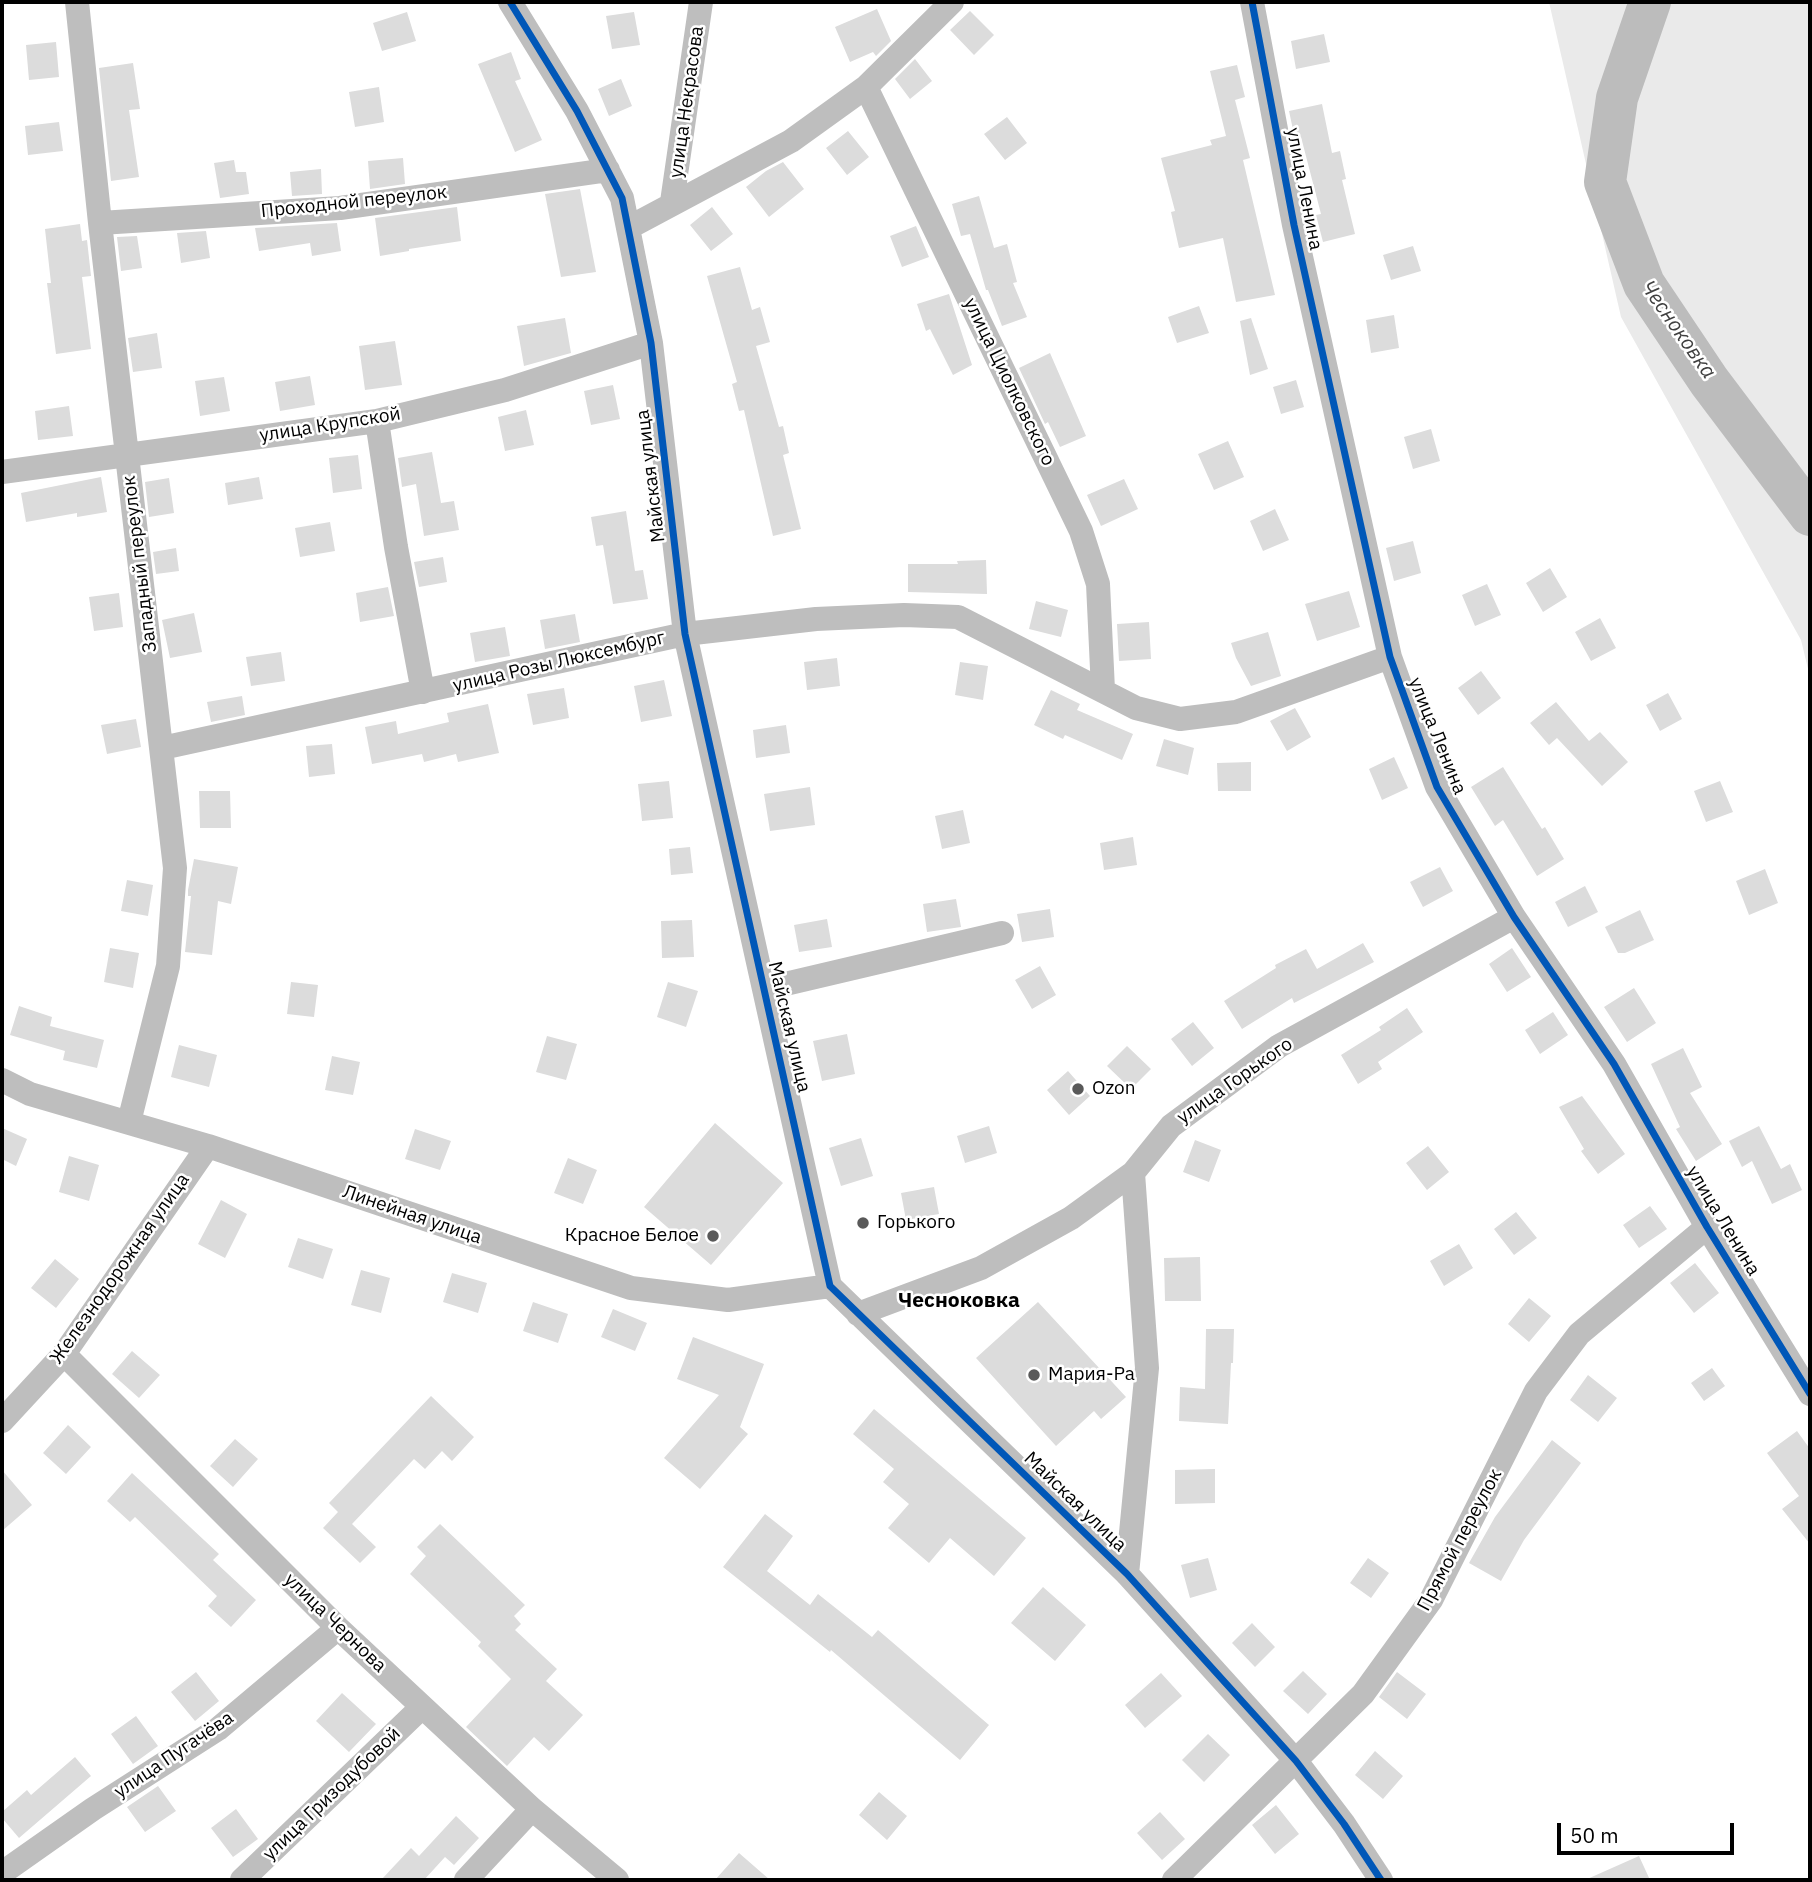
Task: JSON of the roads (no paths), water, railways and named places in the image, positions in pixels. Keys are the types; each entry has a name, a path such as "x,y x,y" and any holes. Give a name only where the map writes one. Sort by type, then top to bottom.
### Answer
{"street":[{"name":"Западный переулок","path":"77,2 174,868 168,966 129,1122"},
{"name":"Майская улица","path":"510,2 577,111 622,198 651,343 685,634 830,1286 1127,1574 1296,1761 1381,1880"},
{"name":"улица Некрасова","path":"672,202 701,2"},
{"path":"628,228 672,202 722,180 791,141 866,88 953,2"},
{"name":"улица Ленина","path":"1252,2 1294,225 1390,657 1437,787 1514,917 1614,1063 1707,1227 1810,1394"},
{"name":"улица Циолковского","path":"866,88 1081,531 1098,584 1103,690"},
{"name":"Проходной переулок","path":"100,223 340,208 608,170"},
{"name":"улица Крупской","path":"2,472 377,421 505,390 651,343"},
{"path":"377,421 396,547 423,692"},
{"name":"улица Розы Люксембург","path":"162,747 685,634 817,619 904,615 958,617 1136,708 1180,719 1236,712 1390,657"},
{"name":"улица Горького","path":"858,1314 981,1268 1071,1218 1133,1173 1171,1126 1279,1046 1514,917"},
{"path":"764,989 1002,933"},
{"name":"Линейная улица","path":"2,1080 30,1094 208,1146 631,1288 728,1300 830,1286"},
{"name":"Железнодорожная улица","path":"2,1422 64,1354 208,1146"},
{"path":"1127,1574 1147,1368 1133,1173"},
{"name":"Прямой переулок","path":"1174,1880 1363,1694 1431,1600 1536,1391 1579,1334 1707,1227"},
{"name":"улица Чернова","path":"64,1354 338,1628 532,1809 617,1880"},
{"name":"улица Пугачёва","path":"2,1872 93,1809 218,1729 338,1628"},
{"name":"улица Гризодубовой","path":"242,1880 422,1707"},
{"path":"466,1880 532,1809"}],"waterway":[{"name":"Чесноковка","path":"1650,2 1617,98 1605,182 1644,284 1709,381 1810,515"}],"place":[{"name":"Ozon","path":"1078,1089"},
{"name":"Горького","path":"863,1223"},
{"name":"Красное Белое","path":"713,1236"},
{"name":"Мария-Ра","path":"1034,1375"}],"district":[{"name":"Чесноковка","path":"959,1301"}]}
